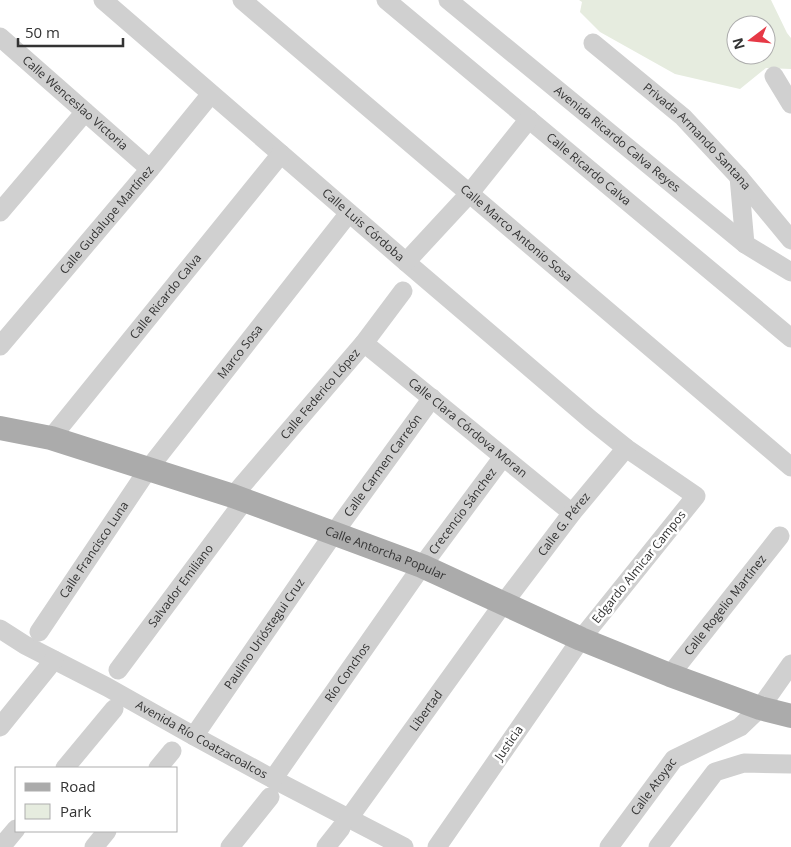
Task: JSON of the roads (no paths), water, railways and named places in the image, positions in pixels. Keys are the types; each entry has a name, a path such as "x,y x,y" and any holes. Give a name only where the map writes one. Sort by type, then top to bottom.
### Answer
{"main road":[{"name":"Calle Antorcha Popular","path":"0,428 51,438 150,468 239,498 422,566 503,604 670,675 760,708 791,716"}],"street":[{"name":"Calle Luis Córdoba","path":"103,0 591,420 626,448 696,496"},
{"name":"Calle Marco Antonio Sosa","path":"242,0 791,466"},
{"name":"Calle Ricardo Calva","path":"386,0 791,338"},
{"name":"Avenida Ricardo Calva Reyes","path":"448,0 745,244 791,272"},
{"name":"Calle Wenceslao Victoria","path":"0,37 150,169"},
{"name":"Privada Armando Santana","path":"593,43 683,117 739,177 791,240"},
{"path":"774,76 791,104"},
{"name":"Calle Gudalupe Martínez","path":"0,346 212,94"},
{"path":"0,212 85,112"},
{"path":"406,262 469,194 529,119"},
{"name":"Calle Ricardo Calva","path":"51,438 281,154"},
{"path":"739,177 745,244"},
{"name":"Marco Sosa","path":"150,468 349,213"},
{"name":"Calle Federico López","path":"239,498 364,343 403,291"},
{"name":"Calle Clara Córdova Moran","path":"364,343 572,513"},
{"name":"Calle Carmen Carreón","path":"334,533 432,398"},
{"name":"Calle G. Pérez","path":"503,604 572,513 626,448"},
{"name":"Crecencio Sánchez","path":"422,566 504,457"},
{"name":"Calle Francisco Luna","path":"39,632 150,468"},
{"name":"Edgardo Almicar Campos","path":"582,638 696,496"},
{"name":"Salvador Emiliano","path":"118,670 239,498"},
{"name":"Paulino Urióstegui Cruz","path":"194,736 334,533"},
{"name":"Calle Rogelio Martínez","path":"670,675 780,536"},
{"name":"Río Conchos","path":"230,847 422,566"},
{"name":"Libertad","path":"326,847 503,604"},
{"name":"Avenida Río Coatzacoalcos","path":"0,629 194,736 272,788 345,823 404,847"},
{"name":"Justicia","path":"437,847 582,638"},
{"path":"0,727 54,660"},
{"name":"Calle Atoyac","path":"609,847 674,759 740,727 760,708 791,664"},
{"path":"66,767 114,709"},
{"path":"159,767 172,751"},
{"path":"658,847 715,772 744,763 791,764"},
{"path":"1,847 15,830"},
{"path":"94,847 106,832"}]}
